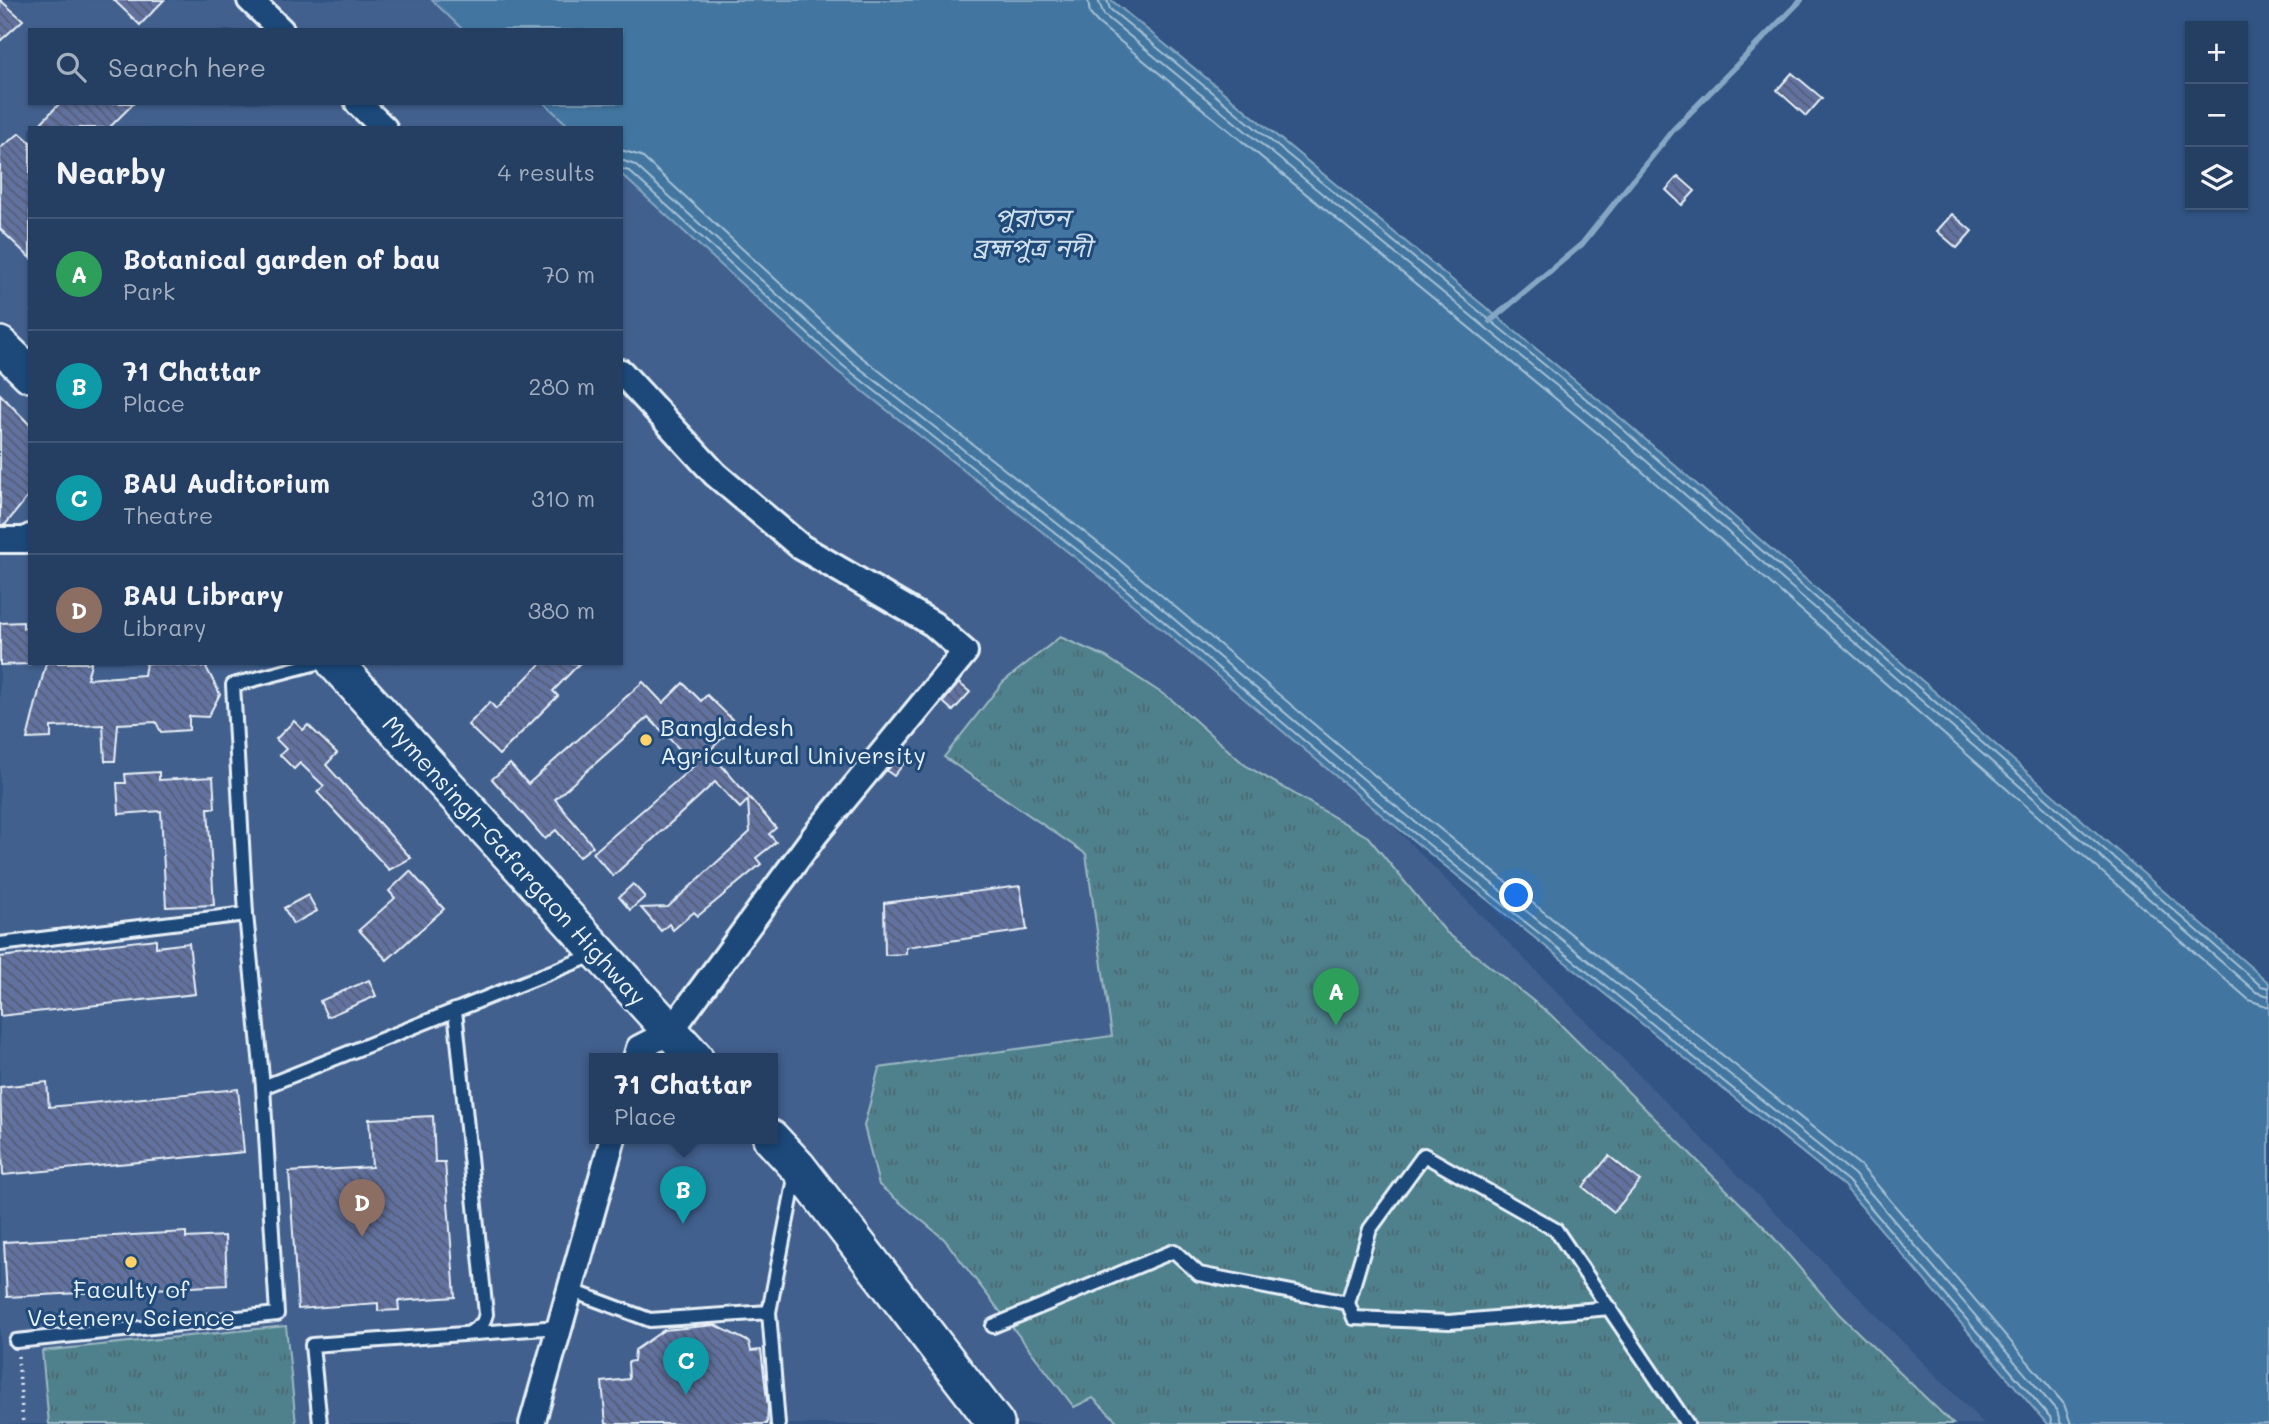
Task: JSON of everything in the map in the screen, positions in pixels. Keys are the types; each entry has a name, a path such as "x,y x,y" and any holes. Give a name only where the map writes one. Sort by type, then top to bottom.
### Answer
{"main road":[{"path":"0,345 28,372"},
{"name":"Mymensingh-Gafargaon Highway","path":"337,665 690,1053"},
{"path":"777,1144 798,1167 996,1424"}],"street":[{"path":"250,0 279,28"},
{"path":"360,105 382,126"},
{"path":"623,374 715,474 801,547 933,624 965,652 815,835 670,1032 639,1048 638,1053"},
{"path":"0,540 28,538"},
{"path":"532,1424 611,1144"}],"lane":[{"path":"16,1341 277,1314 263,1087 246,914 233,685 309,665"},
{"path":"0,944 246,914"},
{"path":"263,1087 599,952"},
{"path":"455,1010 486,1314 483,1323 470,1333"},
{"path":"1610,1308 1449,1322 1354,1318 1348,1303 1370,1229 1424,1155 1556,1230 1610,1308 1687,1424"},
{"path":"778,1424 769,1312 798,1167"},
{"path":"993,1325 1174,1251 1199,1274 1348,1303"},
{"path":"570,1290 650,1320 769,1312"},
{"path":"320,1424 312,1345 559,1326"}],"path":[{"path":"16,1341 23,1424"}],"shaded area":[{"name":"Bangladesh Agricultural University","path":"0,0 432,0 461,28 28,28 28,105 546,105 569,126 28,126 28,665 623,665 623,176 837,371 1100,577 1383,816 1984,1424 0,1424"}],"green space":[{"path":"1060,637 1106,657 1172,700 1245,765 1368,837 1446,932 1551,1015 1768,1231 1839,1314 1953,1424 1120,1424 1093,1398 1074,1407 944,1239 879,1185 864,1126 879,1068 1112,1036 1086,854 944,757 1003,682"},
{"path":"286,1326 296,1424 49,1424 42,1351"}],"water":[{"name":"পুরাতন ব্রহ্মপুত্র নদী","path":"432,0 1111,0 1623,420 2269,983 2269,1424 2047,1424 1844,1186 1383,816 1100,577 837,371 623,176 623,126 569,126 546,105 623,105 623,28 461,28"}],"building":[{"path":"0,0 23,20 0,41"},
{"path":"114,0 164,0 140,25"},
{"path":"1792,73 1822,98 1806,116 1777,90"},
{"path":"58,105 132,105 111,126 38,126"},
{"path":"20,133 28,140 28,256 0,229 0,148"},
{"path":"1678,176 1695,191 1682,205 1666,190"},
{"path":"1952,214 1972,231 1957,248 1937,231"},
{"path":"0,394 28,423 28,496 5,525 0,525"},
{"path":"23,622 23,628 28,628 28,664 0,665 0,623"},
{"path":"46,665 90,665 87,679 144,675 146,665 206,667 220,694 208,717 189,716 189,730 161,732 156,722 118,724 115,761 105,761 103,725 51,727 51,738 27,739"},
{"path":"539,665 578,665 553,691 558,696 499,755 468,725 490,702 496,709"},
{"path":"643,682 663,703 683,683 701,701 707,695 737,724 709,751 776,828 769,834 776,842 756,858 761,864 698,916 694,912 673,930 669,924 661,931 641,908 668,907 750,832 748,800 740,808 715,782 613,876 593,853 695,765 648,717 555,799 593,846 579,857 556,830 545,839 492,779 510,764 528,784"},
{"path":"959,683 970,692 953,711 943,702"},
{"path":"294,721 303,730 308,725 337,753 326,765 411,858 389,870 317,792 324,786 300,763 294,769 280,755 286,749 276,739"},
{"path":"898,757 905,762 894,776 887,771"},
{"path":"159,772 159,780 213,777 215,808 208,808 214,905 166,907 161,811 119,814 117,783 126,783 125,774"},
{"path":"410,871 444,909 387,960 359,930 395,898 389,891"},
{"path":"633,884 645,897 630,910 619,897"},
{"path":"1020,886 1027,930 906,947 906,954 885,955 884,903"},
{"path":"308,895 317,911 293,924 284,908"},
{"path":"156,939 156,947 189,943 195,994 0,1016 0,957"},
{"path":"369,980 376,996 327,1017 320,1001"},
{"path":"47,1082 49,1107 238,1089 244,1152 3,1175 0,1087"},
{"path":"433,1116 435,1162 445,1162 455,1297 398,1301 399,1310 378,1311 378,1303 298,1309 289,1172 372,1167 369,1119"},
{"path":"1609,1156 1640,1181 1614,1212 1583,1187"},
{"path":"186,1232 186,1238 225,1236 227,1285 7,1297 4,1242"},
{"path":"715,1325 749,1342 751,1351 761,1350 768,1408 767,1424 606,1424 602,1382 629,1379 628,1362 634,1361 635,1350 664,1330"}],"waterway":[{"path":"1490,321 1582,244 1673,130 1801,0"}],"place":[{"name":"Bangladesh Agricultural University","path":"646,740"},
{"name":"Botanical garden of bau","path":"1336,1026"},
{"name":"71 Chattar","path":"683,1224"},
{"name":"BAU Library","path":"362,1237"},
{"name":"Faculty of Vetenery Science","path":"131,1262"},
{"name":"BAU Auditorium","path":"686,1395"}]}
